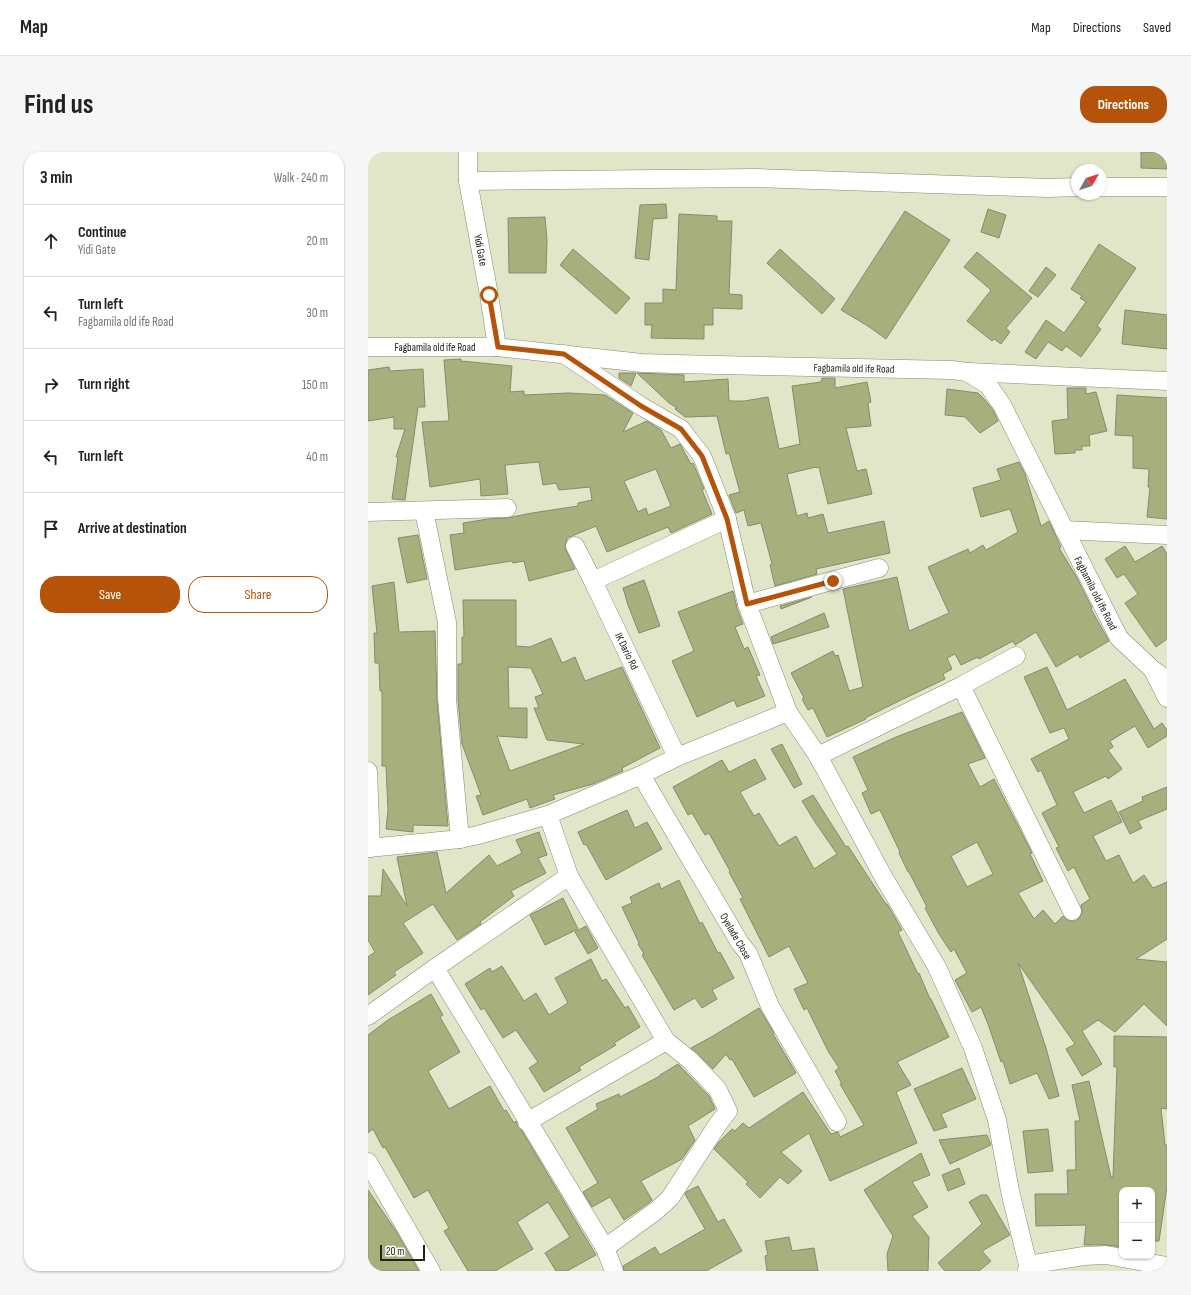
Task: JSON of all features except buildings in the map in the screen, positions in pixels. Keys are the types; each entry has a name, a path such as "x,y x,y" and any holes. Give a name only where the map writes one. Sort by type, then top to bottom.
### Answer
{"street":[{"name":"Yidi Gate","path":"468,152 468,181 498,347"},
{"path":"468,181 756,178 1071,188"},
{"path":"1107,187 1167,187"},
{"name":"Fagbamila old ife Road","path":"368,347 498,347 642,363 952,370 967,372 988,385 1002,405 1119,638 1152,669 1167,680"},
{"path":"564,354 641,406 681,429 702,456 727,519 747,604 788,712 818,756 884,878 937,967 973,1048 997,1120 1010,1191 1027,1268 1084,1256 1106,1254 1166,1265"},
{"path":"967,372 1167,381"},
{"path":"368,512 507,508"},
{"path":"424,511 447,622 448,699 460,839"},
{"path":"593,581 727,519"},
{"path":"1064,530 1167,535"},
{"name":"IK Dario Rd","path":"575,546 677,757"},
{"path":"747,604 879,568"},
{"path":"818,756 961,686 1016,656"},
{"path":"1152,669 1167,698"},
{"path":"961,686 1072,911"},
{"path":"368,772 370,848 460,839 478,836 548,815 641,775 677,757 788,712"},
{"name":"Oyelade Close","path":"641,775 740,943 748,953 770,1006 837,1122"},
{"path":"548,815 569,876 666,1041 690,1060 718,1090 728,1111 670,1198 657,1210 605,1248"},
{"path":"368,1016 569,876"},
{"path":"435,968 527,1122 605,1248 614,1271"},
{"path":"527,1122 666,1041"},
{"path":"368,1162 431,1271"}],"route":[{"path":"489,295 498,347 564,354 641,406 681,429 702,456 727,519 747,604 833,581"}]}
